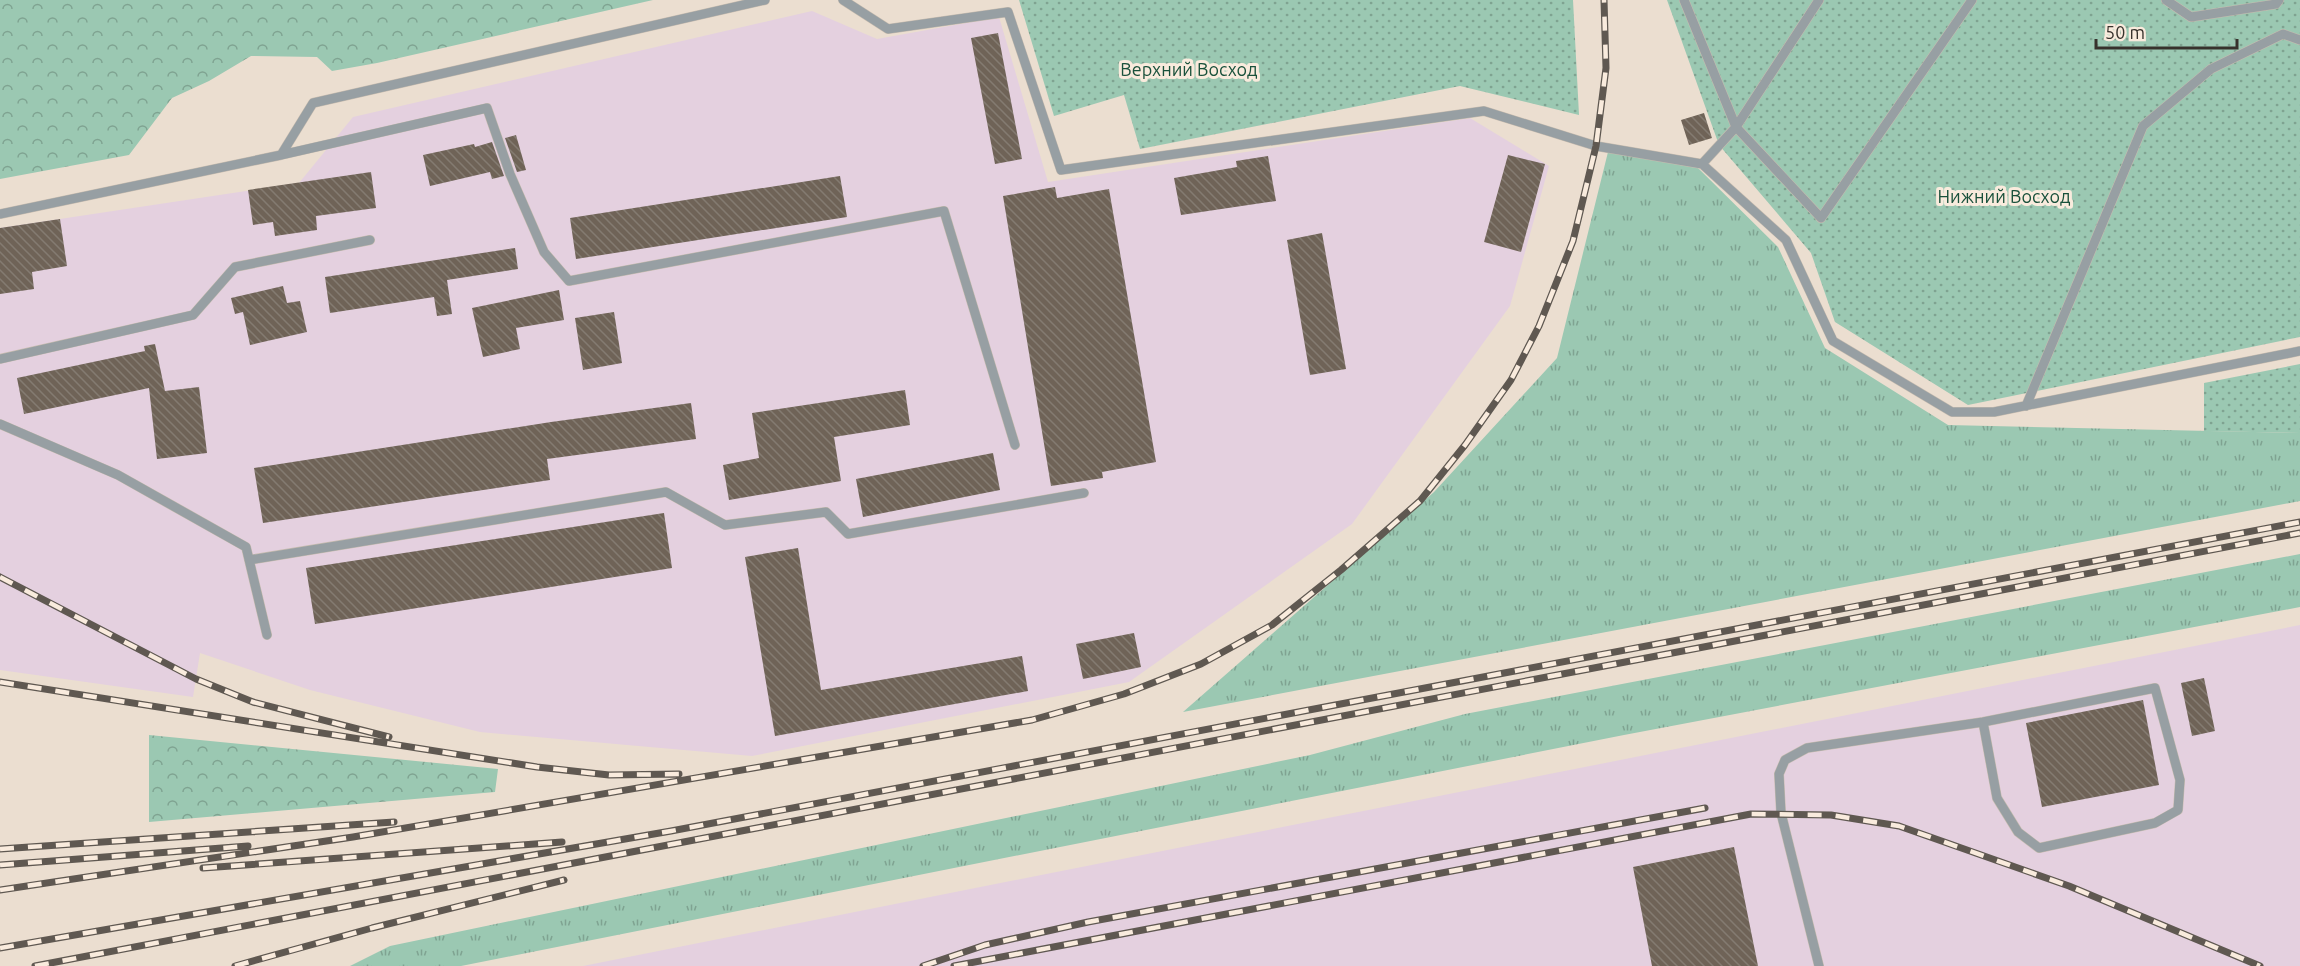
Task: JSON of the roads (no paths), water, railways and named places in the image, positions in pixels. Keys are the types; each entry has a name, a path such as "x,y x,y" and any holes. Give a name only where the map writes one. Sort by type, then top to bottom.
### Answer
{"lane":[{"path":"281,155 313,103 765,0"},
{"path":"843,0 888,29 1008,12 1061,170 1484,111 1596,146 1702,164 1786,240 1833,341 1952,412 1994,412 2300,351"},
{"path":"1684,0 1736,127 1821,218 1972,0"},
{"path":"1702,164 1736,127 1819,0"},
{"path":"2166,0 2191,17 2276,4 2279,0"},
{"path":"2026,406 2143,126 2211,69 2283,34 2300,40"},
{"path":"0,214 281,155 487,108 510,174 544,252 568,281 944,211 1015,445"},
{"path":"0,359 193,315 235,267 370,240"},
{"path":"0,424 118,475 246,547 267,635"},
{"path":"249,560 666,492 726,525 826,512 848,534 1084,493"},
{"path":"1819,966 1781,813 1779,774 1785,760 1807,748 1983,722 2155,688 2180,780 2178,810 2156,823 2039,848 2018,832 1998,798 1983,722"}],"railway":[{"path":"0,890 353,837 1032,720 1124,694 1201,664 1272,625 1341,570 1420,501 1465,445 1511,380 1539,326 1573,241 1596,146 1606,68 1604,0"},
{"path":"0,948 671,831 2300,522"},
{"path":"35,966 2300,533"},
{"path":"0,577 196,679 253,702 389,737"},
{"path":"0,682 537,767 609,775 679,774"},
{"path":"923,966 985,945 1088,922 1705,808"},
{"path":"954,966 1751,814 1831,815 1899,826 2069,886 2260,966"},
{"path":"0,849 394,822"},
{"path":"203,868 562,842"},
{"path":"0,865 248,846"},
{"path":"235,966 372,928 564,880"}],"park label":[{"name":"Верхний Восход","path":"1189,69"},
{"name":"Нижний Восход","path":"2004,196"}]}
